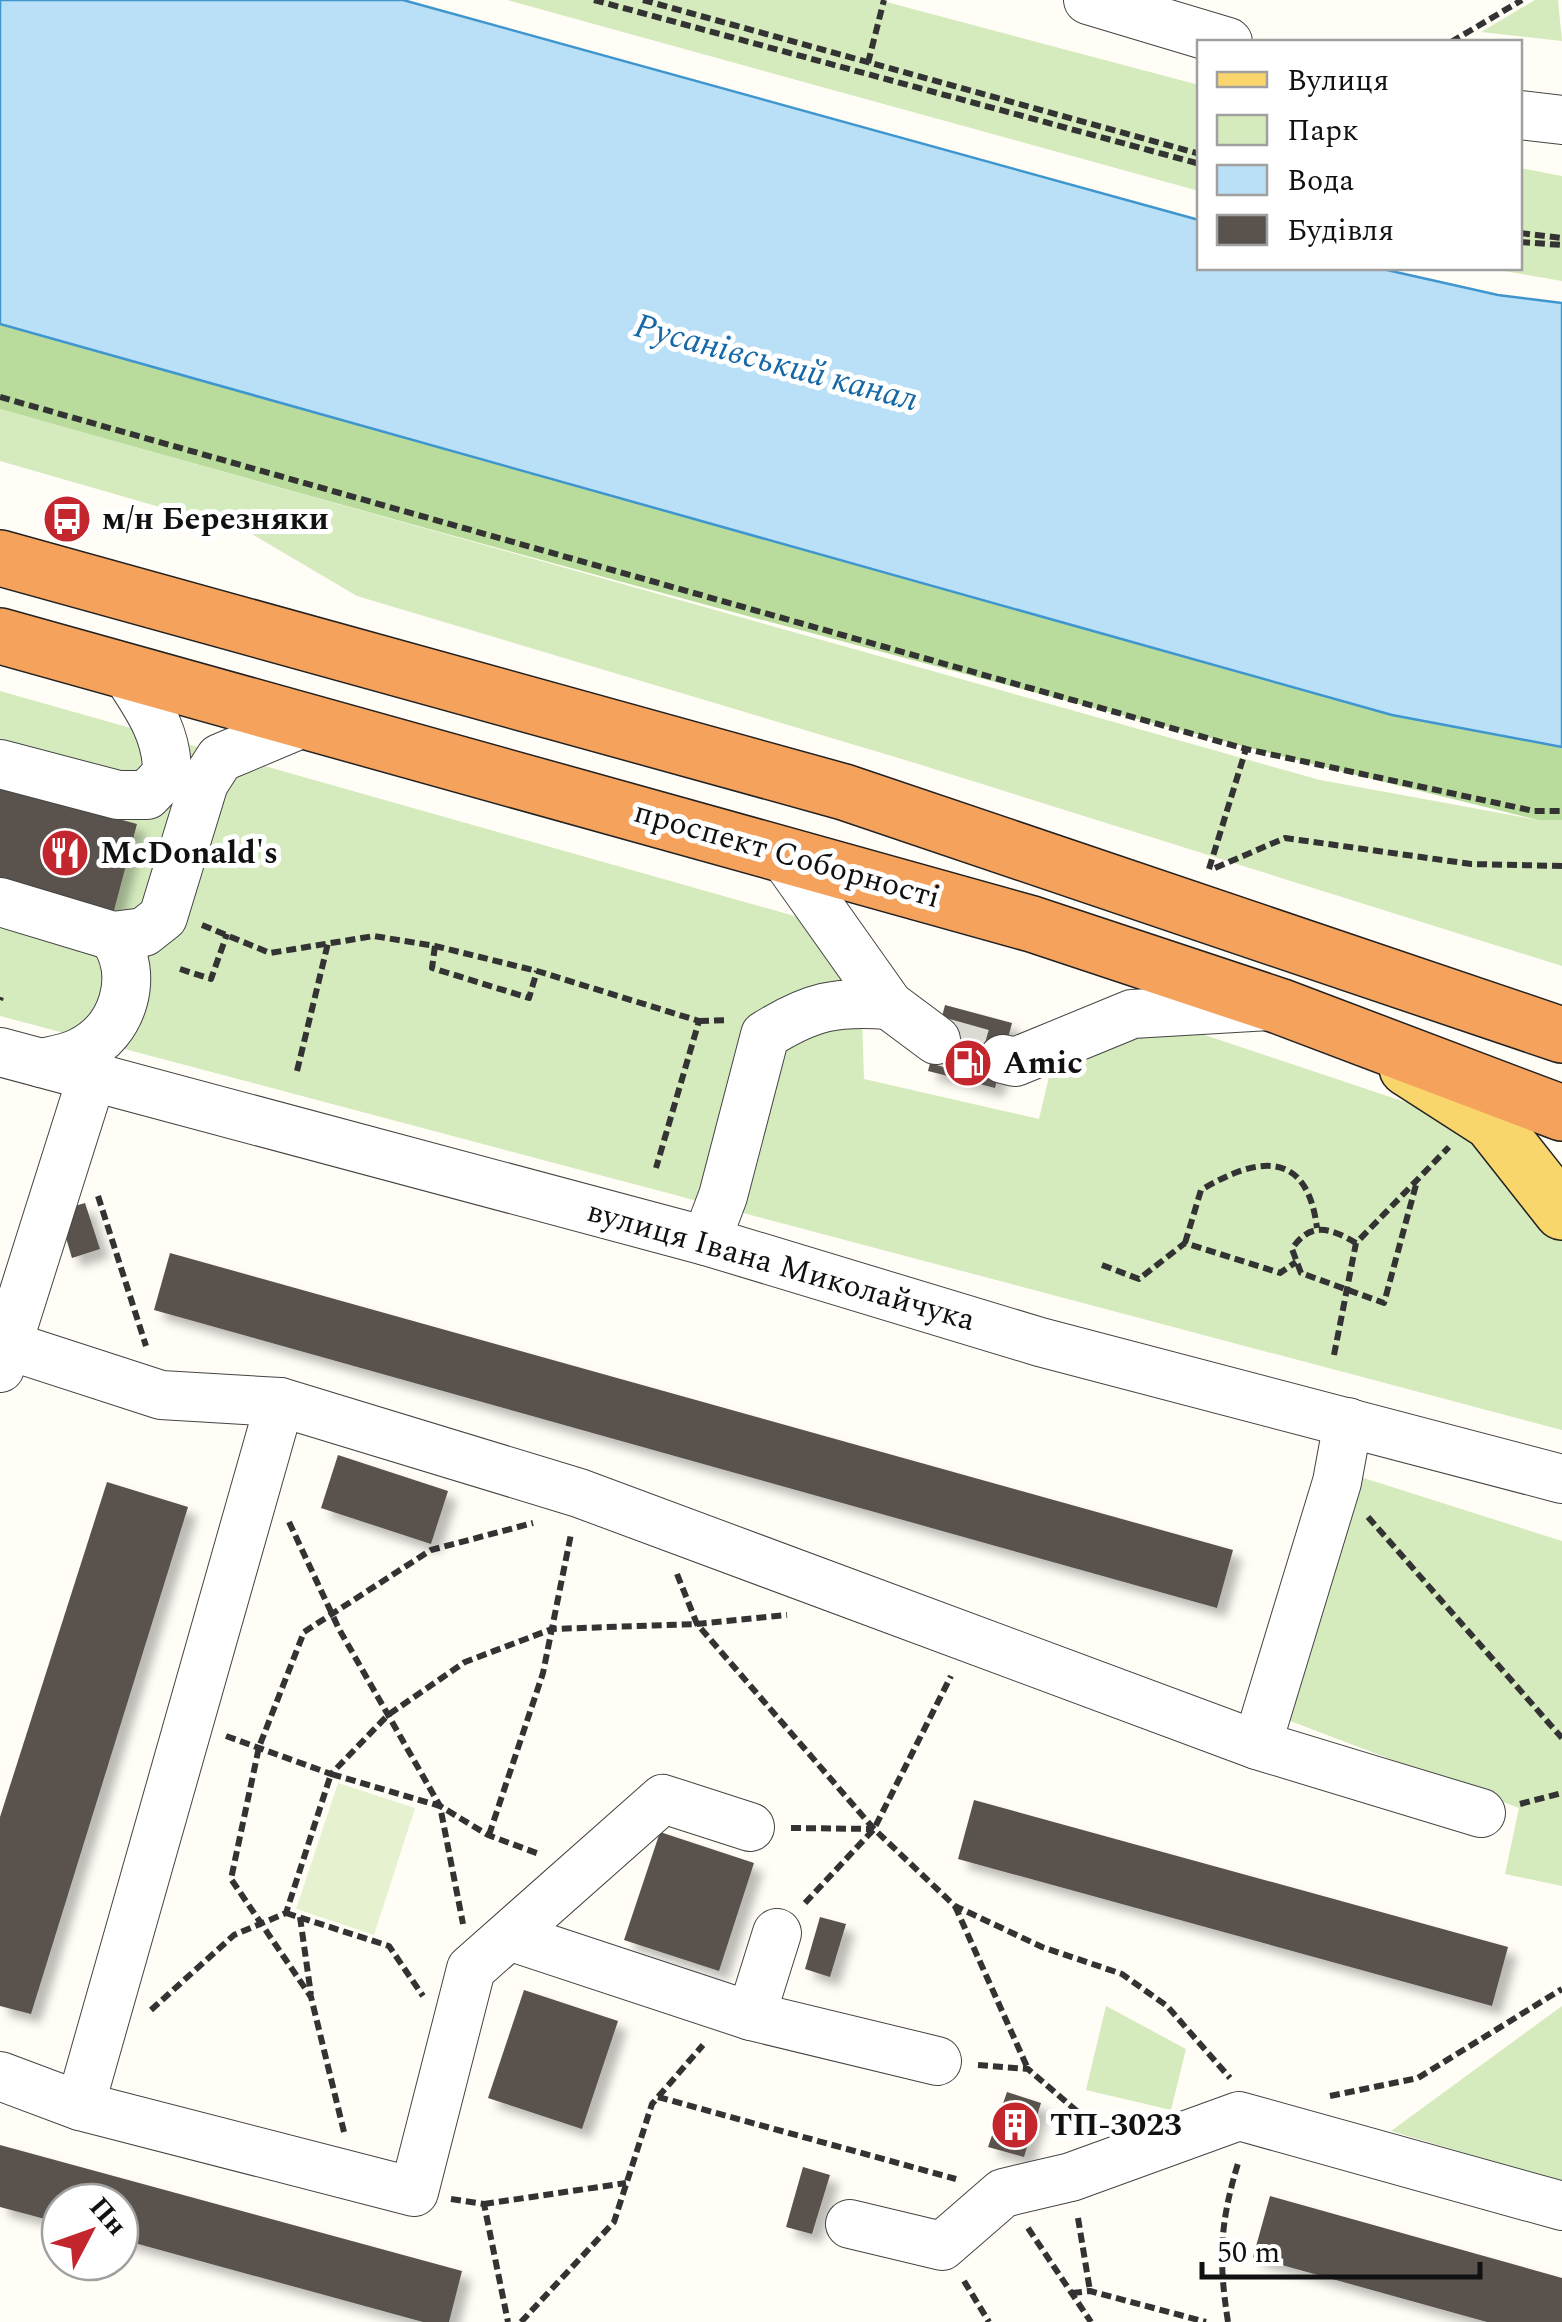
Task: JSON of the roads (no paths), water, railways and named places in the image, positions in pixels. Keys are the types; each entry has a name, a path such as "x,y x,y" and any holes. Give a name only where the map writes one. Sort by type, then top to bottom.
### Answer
{"highway":[{"path":"0,558 844,792 1562,1036"},
{"name":"проспект Соборності","path":"0,636 1032,924 1279,1006 1562,1113"}],"main road":[{"path":"1349,1032 1491,1122 1562,1212"}],"street":[{"path":"1088,0 1221,40"},
{"path":"1522,115 1562,120"},
{"path":"0,764 118,796 148,795 166,774 167,751 156,720 124,670"},
{"path":"0,902 114,936 144,932 163,918 204,783 220,758 308,722"},
{"path":"782,854 889,1005 936,1040"},
{"path":"0,928 83,954 104,968 123,1003"},
{"path":"20,1058 81,1052 100,1039 123,1003 126,961 114,936"},
{"path":"706,1240 723,1196 766,1035 802,1012 845,1002 889,1005"},
{"path":"1003,1059 1015,1062 1132,1014 1279,1006"},
{"name":"вулиця Івана Миколайчука","path":"20,1058 706,1240 1040,1342 1562,1478"},
{"path":"92,1077 4,1356 162,1395 280,1402 578,1502 656,1522 1258,1745 1481,1813"},
{"path":"80,2106 280,1402"},
{"path":"1258,1745 1337,1482 1348,1422"},
{"path":"0,2076 80,2106 414,2192 471,1968 663,1799 750,1827"},
{"path":"742,2013 777,1933"},
{"path":"509,1936 742,2013 937,2061"},
{"path":"850,2224 942,2246 1003,2192 1071,2177 1239,2116 1562,2206"}],"water":[{"name":"Русанівський канал","path":"0,0 403,0 1197,219 1197,270 1387,270 1498,295 1562,303 1562,747 1392,715 0,324"}],"tunnel":[{"path":"936,1040 1003,1059"}],"place":[{"name":"м/н Березняки","path":"67,519"},
{"name":"McDonald's","path":"65,853"},
{"name":"Amic","path":"968,1063"},
{"name":"ТП-3023","path":"1015,2125"}]}
